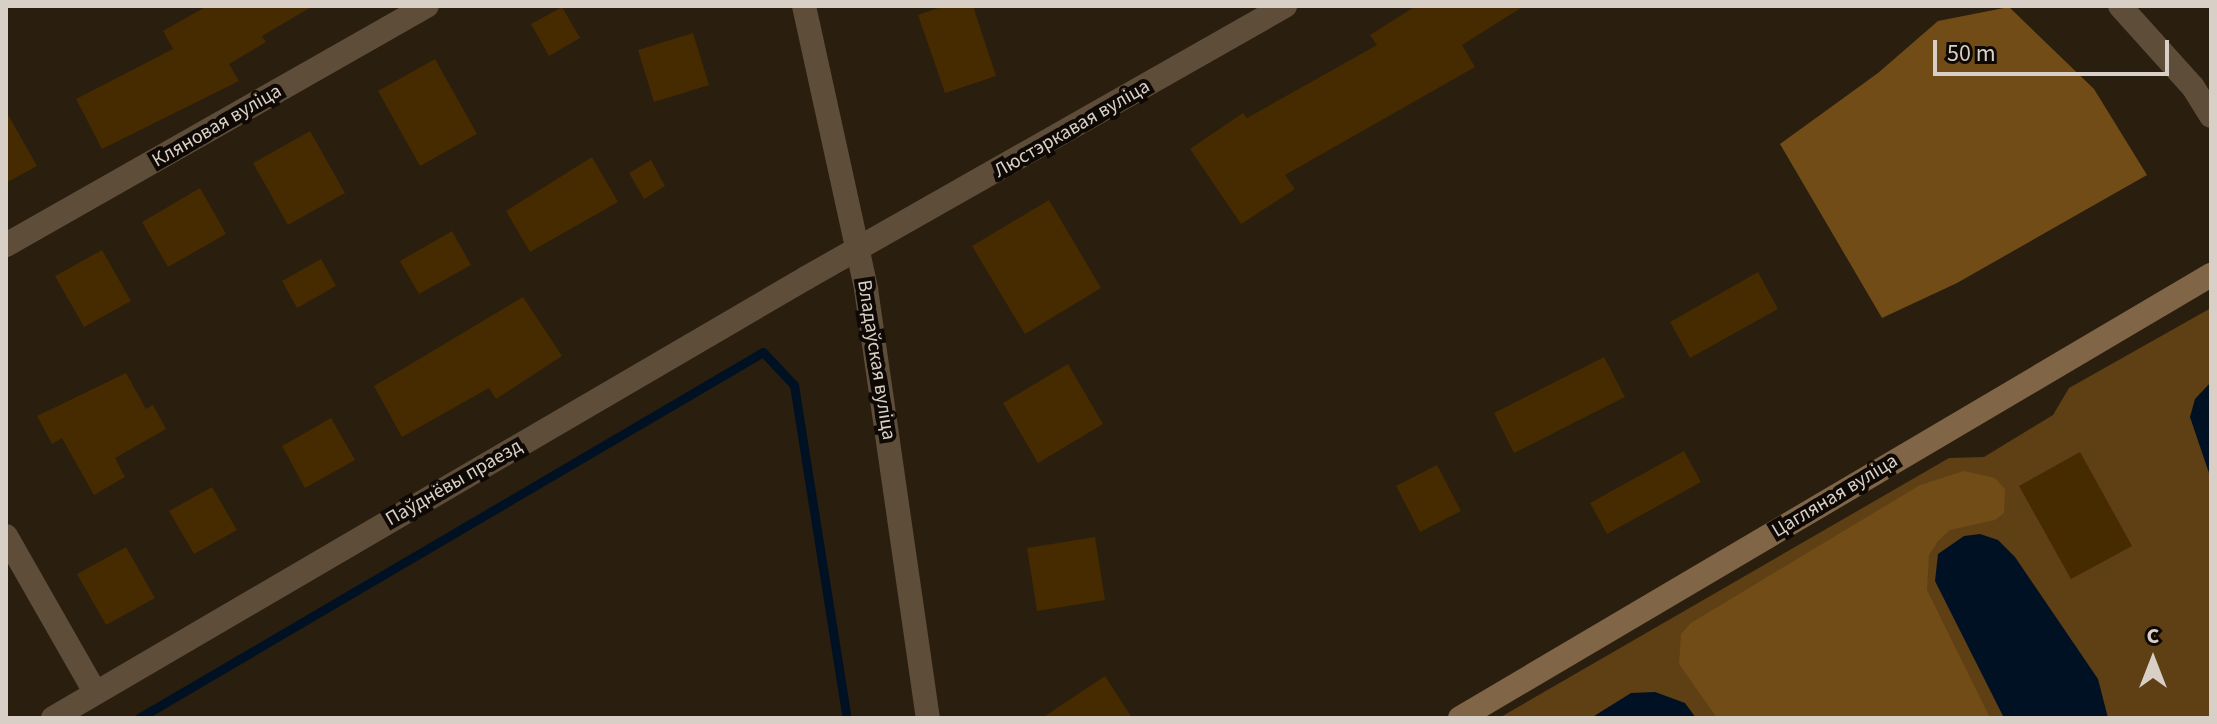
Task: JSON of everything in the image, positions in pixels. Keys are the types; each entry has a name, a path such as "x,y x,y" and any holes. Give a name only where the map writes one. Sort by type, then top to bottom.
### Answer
{"street":[{"name":"Кляновая вуліца","path":"6,245 427,6"},
{"name":"Владаўская вуліца","path":"804,6 857,248 928,718"},
{"name":"Люстэркавая вуліца","path":"857,248 1285,6"},
{"path":"2120,6 2193,87 2211,116"},
{"name":"Паўднёвы праезд","path":"53,718 857,248"},
{"name":"Цагляная вуліца","path":"1460,718 2211,275"},
{"path":"6,536 95,692"}],"shaded area":[{"path":"2009,7 2094,89 2147,175 1957,283 1882,318 1780,144 1878,73 1938,21"},
{"path":"2211,308 2211,718 1499,718 1949,458 1984,457 2053,415 2069,388"},
{"path":"1964,471 1995,478 2005,489 2004,513 1995,520 1950,530 1938,541 1929,555 1927,590 1990,718 1717,718 1679,664 1681,634 1691,623 1920,485"}],"water":[{"path":"2211,382 2211,479 2190,417 2195,399"},
{"path":"1980,534 1998,540 2015,557 2098,679 2108,718 2004,718 1935,581 1938,554 1964,536"},
{"path":"1655,692 1685,703 1696,718 1591,718 1631,693"}],"building":[{"path":"207,6 313,6 262,36 266,42 229,64 239,81 102,149 76,99 173,49 163,31"},
{"path":"944,6 973,6 996,76 945,93 918,15"},
{"path":"1416,6 1524,6 1462,45 1475,67 1285,175 1295,189 1241,224 1190,149 1243,113 1247,118 1377,45 1370,35"},
{"path":"562,7 580,38 549,56 531,24"},
{"path":"693,33 709,85 654,102 638,50"},
{"path":"435,59 477,134 420,166 378,91"},
{"path":"6,111 37,166 6,183"},
{"path":"310,131 345,193 288,225 253,163"},
{"path":"592,157 618,202 530,252 506,211"},
{"path":"651,160 665,186 644,199 629,173"},
{"path":"200,188 226,234 168,267 142,222"},
{"path":"1049,200 1101,288 1025,334 972,246"},
{"path":"452,231 471,265 419,294 400,261"},
{"path":"102,250 131,301 84,327 55,276"},
{"path":"321,259 336,286 297,308 282,281"},
{"path":"1758,272 1778,309 1690,358 1670,322"},
{"path":"523,297 562,356 496,399 489,388 402,437 374,386"},
{"path":"1604,357 1625,397 1514,453 1494,413"},
{"path":"1068,364 1103,424 1038,463 1003,403"},
{"path":"126,373 146,409 153,405 166,429 115,458 125,477 94,495 62,438 52,444 37,416"},
{"path":"331,418 355,460 305,488 282,446"},
{"path":"1684,451 1701,482 1607,534 1590,503"},
{"path":"2080,452 2132,546 2071,579 2019,486"},
{"path":"1437,465 1461,511 1420,532 1396,486"},
{"path":"212,487 237,530 194,554 169,511"},
{"path":"1095,537 1105,600 1037,611 1027,548"},
{"path":"126,547 155,598 106,625 77,574"},
{"path":"1105,676 1132,718 1042,718"}],"waterway":[{"path":"139,718 763,352 794,385 847,718"}]}
